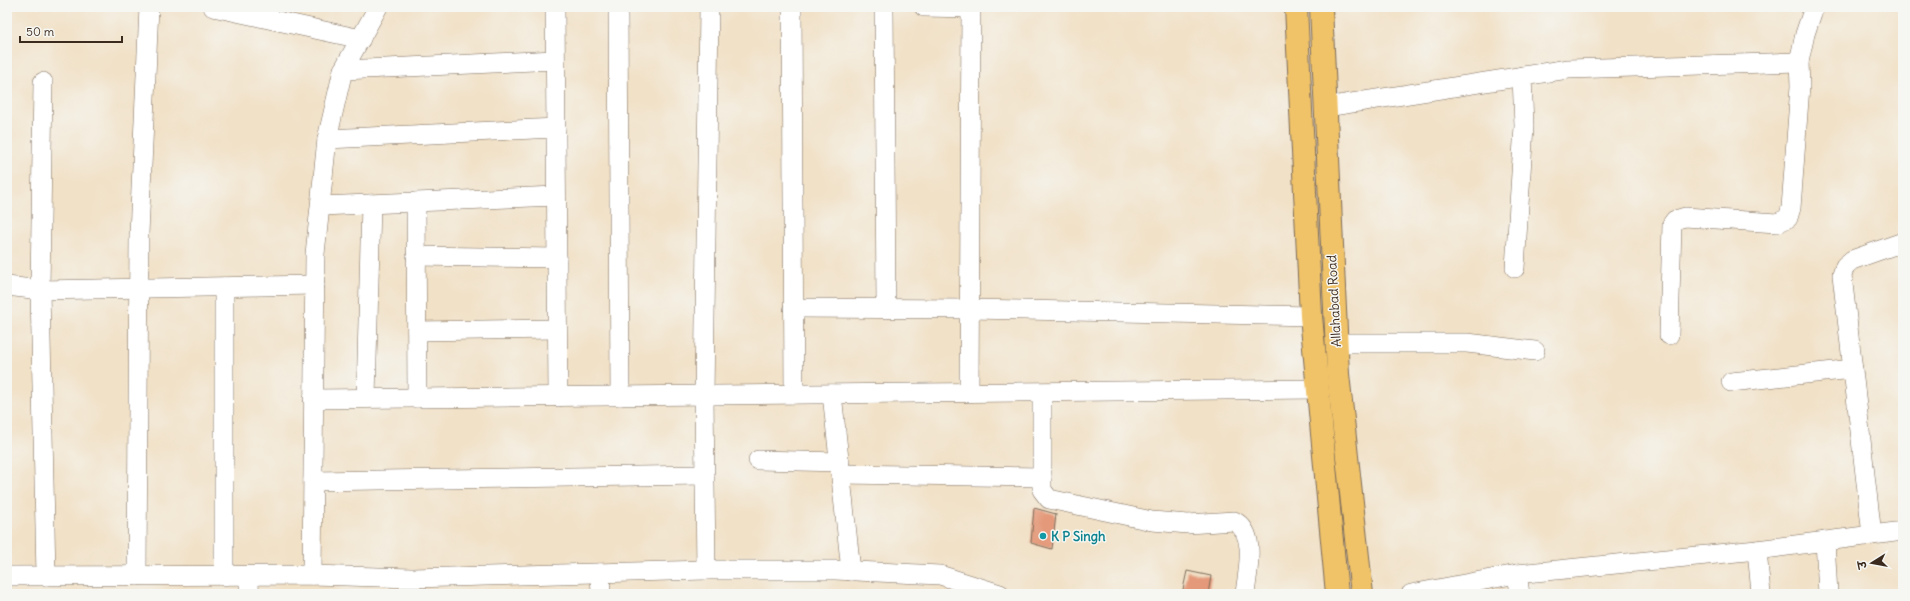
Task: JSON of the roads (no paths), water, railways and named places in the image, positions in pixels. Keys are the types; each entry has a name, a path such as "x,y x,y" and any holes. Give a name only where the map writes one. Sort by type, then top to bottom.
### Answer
{"main road":[{"path":"1296,7 1311,316 1337,594"},
{"name":"Allahabad Road","path":"1321,7 1338,374 1362,594"}],"street":[{"path":"137,576 139,234 149,7"},
{"path":"213,7 361,39"},
{"path":"312,575 315,254 327,139 343,70 378,7"},
{"path":"555,7 558,397"},
{"path":"618,7 620,396"},
{"path":"706,570 704,396 709,7"},
{"path":"792,7 792,308 794,394"},
{"path":"884,7 886,309"},
{"path":"924,7 971,8 969,393"},
{"path":"1669,335 1672,224 1675,220 1685,217 1777,223 1788,218 1791,208 1800,86 1799,62 1805,34 1814,7"},
{"path":"343,70 555,60"},
{"path":"1326,107 1568,69 1799,62"},
{"path":"1515,268 1524,126 1522,76"},
{"path":"43,82 40,290 46,576"},
{"path":"327,139 556,128"},
{"path":"321,206 556,196"},
{"path":"416,202 417,398"},
{"path":"366,398 371,204"},
{"path":"1872,535 1842,275 1845,266 1852,260 1903,242"},
{"path":"416,256 557,258"},
{"path":"7,286 40,290 314,285"},
{"path":"224,287 224,576"},
{"path":"792,308 970,309 1311,316"},
{"path":"417,331 558,329"},
{"path":"1336,343 1467,343 1535,351"},
{"path":"1732,382 1853,369"},
{"path":"313,399 1318,389"},
{"path":"1042,392 1042,490 1044,495 1049,499 1056,501 1152,521 1188,524 1234,521 1240,524 1249,543 1245,594"},
{"path":"832,394 851,571"},
{"path":"758,460 841,468 1042,477"},
{"path":"312,482 705,475"},
{"path":"1411,594 1517,574 1757,550 1872,535 1903,536"},
{"path":"1825,541 1828,594"},
{"path":"1757,550 1761,594"},
{"path":"8,576 224,576 249,585 312,575 411,586 600,573 706,570 851,571 940,575 958,588 1000,594"},
{"path":"600,573 601,594"},
{"path":"1517,574 1520,594"}],"place":[{"name":"K P Singh","path":"1043,536"}]}
